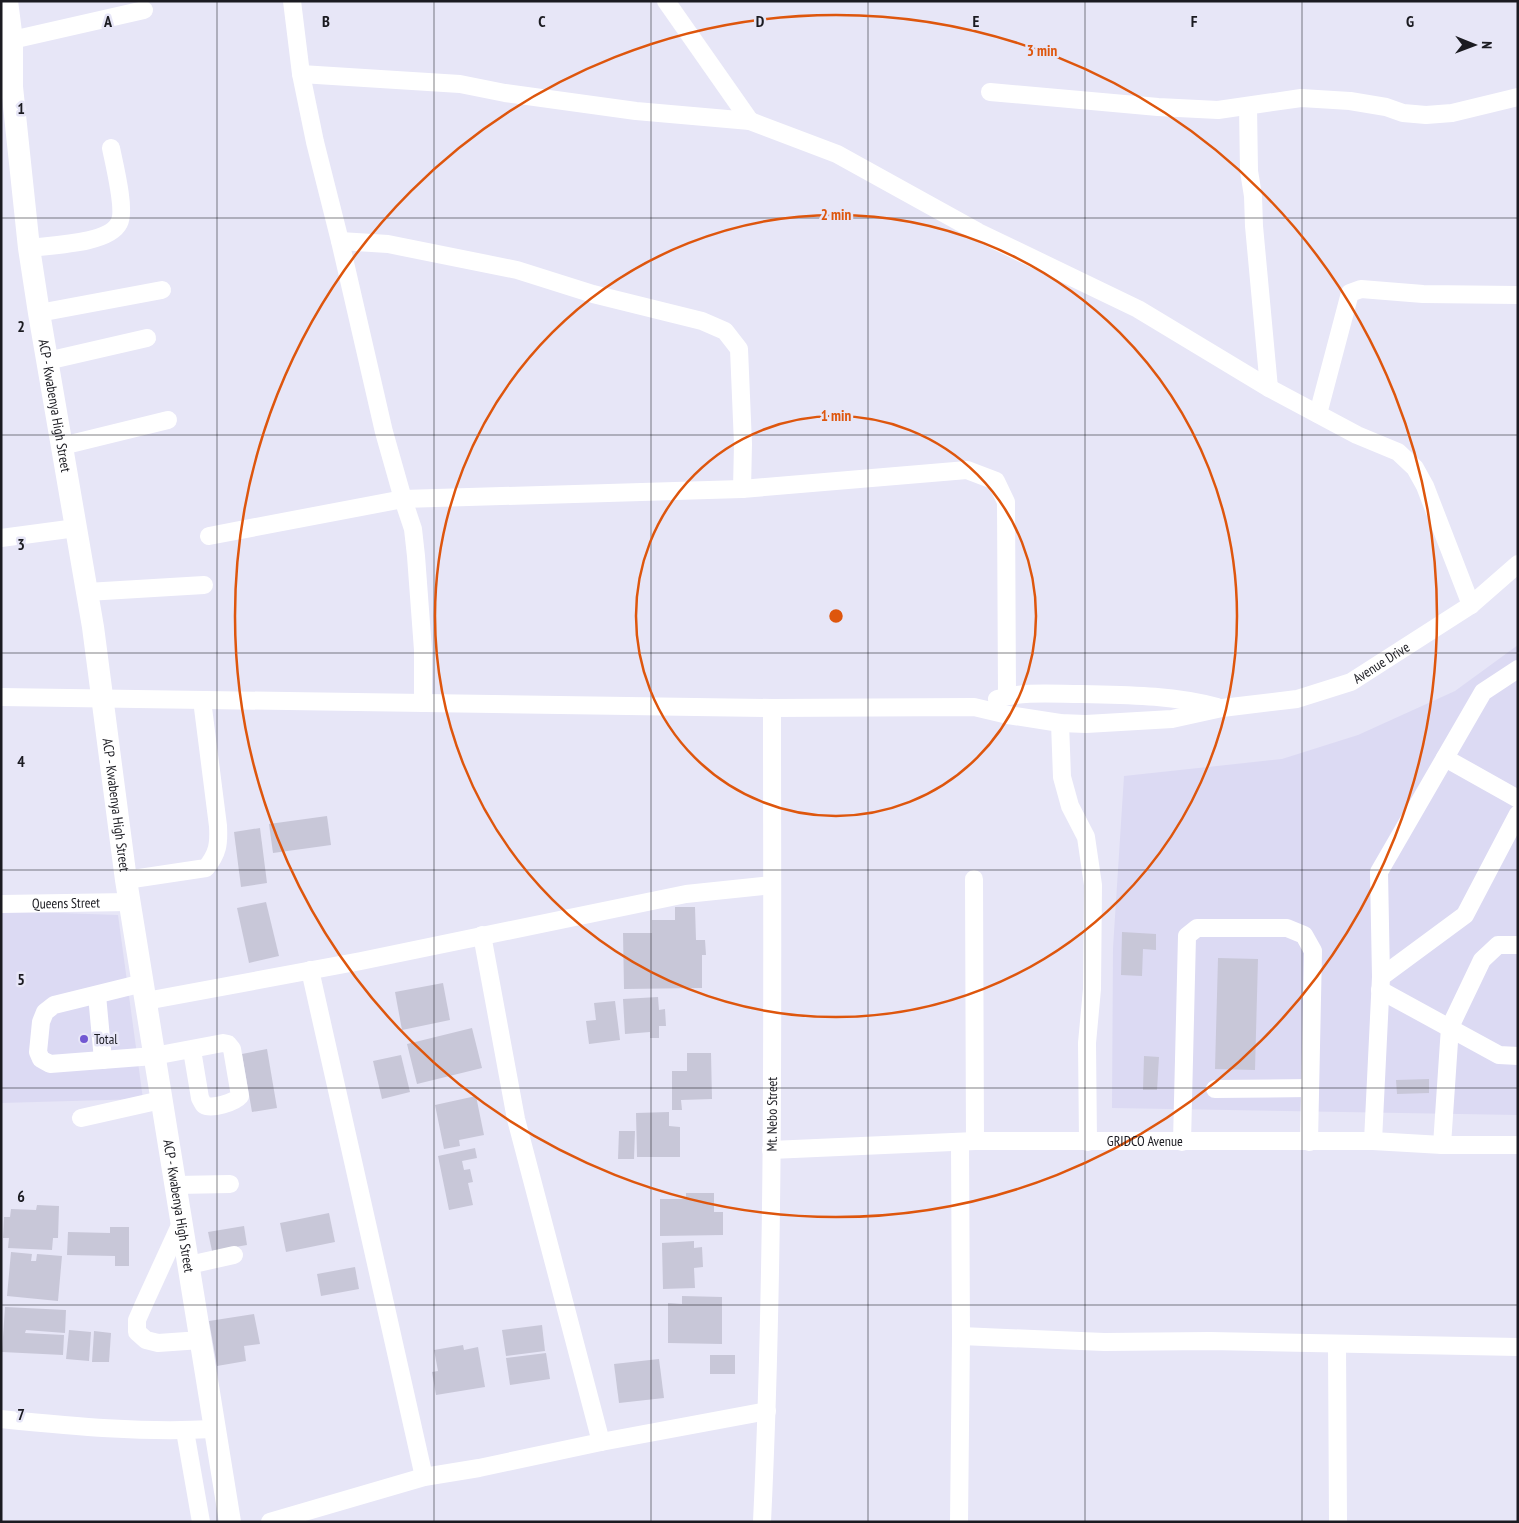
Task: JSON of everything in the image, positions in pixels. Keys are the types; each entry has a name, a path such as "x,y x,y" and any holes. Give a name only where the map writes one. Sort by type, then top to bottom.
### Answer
{"main road":[{"name":"ACP - Kwabenya High Street","path":"7,1 7,88 39,313 87,592 128,891 201,1340 213,1429 230,1522"}],"street":[{"path":"292,1 301,74 315,142 382,423 413,529 423,650 423,703"},
{"path":"666,1 750,121"},
{"path":"6,46 144,10"},
{"path":"301,74 460,84 505,93 636,111 750,121 836,154 978,232 1138,309 1269,388 1357,434 1398,452 1415,468 1425,486 1471,605"},
{"path":"990,92 1158,107 1218,110 1301,98 1350,101 1386,107 1403,113 1426,115 1452,113 1518,98"},
{"path":"1248,106 1249,171 1253,196 1269,388"},
{"path":"30,248 98,239 112,233 120,222 120,205 111,148"},
{"path":"340,241 388,244 517,270 593,294 702,321 725,330 740,349 743,444 742,488"},
{"path":"1318,414 1350,293 1361,289 1422,294 1518,295"},
{"path":"39,313 162,290"},
{"path":"47,361 147,338"},
{"path":"62,446 168,420"},
{"path":"209,536 403,499 742,488 967,470 996,481 1006,502 1007,696"},
{"path":"1,538 76,528"},
{"name":"Avenue Drive","path":"974,707 1008,715 1060,723 1086,724 1172,719 1222,708 1297,699 1351,682 1471,605 1518,564"},
{"path":"87,592 204,585"},
{"path":"1373,1141 1380,984 1379,872 1484,692 1518,669"},
{"path":"1,697 772,708 974,707 1007,696 1052,694 1150,696 1200,702 1222,708"},
{"name":"Queens Street","path":"1,904 128,891 206,868 215,856 219,840 202,700"},
{"name":"Mt. Nebo Street","path":"762,1522 768,1411 772,1150 772,708"},
{"path":"1060,723 1062,777 1070,806 1086,837 1093,885 1092,989 1086,1043 1088,1142"},
{"path":"1445,758 1518,799"},
{"path":"1380,984 1465,915 1518,814"},
{"path":"959,1522 961,1336 974,879"},
{"path":"192,1050 154,1056 50,1064 41,1059 38,1052 41,1022 46,1012 54,1005 97,995 145,992 310,970 686,894 772,885"},
{"path":"1182,1142 1186,936 1197,928 1287,928 1304,935 1313,951 1309,1142"},
{"path":"482,935 516,1119 601,1442"},
{"path":"1442,1145 1450,1027 1482,960 1498,945 1518,945"},
{"path":"310,970 424,1478"},
{"path":"1380,984 1499,1055 1518,1056"},
{"path":"97,995 103,1060"},
{"path":"1216,1089 1310,1088"},
{"path":"81,1118 162,1100"},
{"name":"GRIDCO Avenue","path":"772,1150 967,1142 1373,1141 1442,1145 1518,1145"},
{"path":"176,1185 230,1184"},
{"path":"182,1221 137,1320 138,1332 146,1340 158,1343 201,1340"},
{"path":"189,1265 234,1254"},
{"path":"961,1336 1104,1342 1210,1341 1337,1345 1518,1347"},
{"path":"1337,1345 1338,1522"},
{"path":"270,1522 424,1478 768,1411"},
{"path":"1,1419 102,1429 185,1431 213,1429"},
{"path":"185,1431 200,1521"}],"shaded area":[{"path":"1518,645 1518,1115 1112,1108 1113,948 1124,776 1282,759 1358,735 1455,691"},
{"path":"1,911 118,915 143,1099 1,1103"}],"building":[{"path":"327,816 331,845 273,853 269,824"},
{"path":"260,828 267,883 241,887 234,832"},
{"path":"266,902 279,956 249,963 237,908"},
{"path":"675,907 695,907 696,940 705,940 706,955 702,955 702,988 624,989 623,933 652,933 652,920 675,920"},
{"path":"1122,932 1156,934 1156,950 1143,949 1142,976 1121,975"},
{"path":"1218,958 1258,959 1255,1070 1215,1069"},
{"path":"443,983 450,1020 402,1030 395,992"},
{"path":"658,997 659,1010 665,1009 666,1026 659,1026 659,1038 650,1038 650,1032 625,1034 623,999"},
{"path":"615,1001 620,1040 589,1044 586,1021 596,1020 594,1003"},
{"path":"472,1028 482,1068 417,1084 407,1044"},
{"path":"267,1049 277,1108 252,1112 242,1054"},
{"path":"687,1053 711,1053 712,1099 681,1100 682,1110 672,1110 672,1071 687,1071"},
{"path":"401,1055 410,1092 382,1099 373,1061"},
{"path":"1144,1056 1159,1057 1157,1090 1143,1090"},
{"path":"1429,1079 1429,1093 1397,1094 1396,1080"},
{"path":"476,1096 484,1135 459,1140 460,1146 444,1149 435,1105"},
{"path":"669,1112 669,1126 680,1127 680,1157 637,1157 636,1113"},
{"path":"619,1131 635,1131 634,1159 618,1159"},
{"path":"475,1148 477,1158 462,1161 464,1170 470,1169 473,1182 468,1183 473,1205 449,1210 438,1156"},
{"path":"686,1193 714,1193 714,1212 723,1212 723,1235 660,1236 660,1199 686,1199"},
{"path":"37,1205 59,1206 58,1238 53,1238 52,1250 8,1248 9,1238 3,1238 4,1217 10,1217 11,1209 36,1210"},
{"path":"329,1213 335,1242 286,1252 280,1223"},
{"path":"244,1226 247,1245 212,1251 208,1232"},
{"path":"110,1227 129,1227 129,1266 115,1266 115,1256 67,1255 68,1232 110,1233"},
{"path":"694,1241 694,1248 702,1247 703,1267 694,1268 695,1288 663,1289 662,1243"},
{"path":"11,1252 32,1254 31,1261 36,1261 37,1254 62,1256 58,1301 7,1296"},
{"path":"355,1267 359,1289 321,1296 317,1274"},
{"path":"682,1296 722,1297 722,1344 668,1343 668,1303 682,1304"},
{"path":"5,1307 66,1310 65,1333 26,1330 25,1333 64,1335 63,1355 2,1352"},
{"path":"254,1314 260,1344 244,1346 246,1361 217,1366 209,1321"},
{"path":"542,1325 545,1351 506,1356 502,1330"},
{"path":"69,1330 91,1332 89,1361 66,1359"},
{"path":"94,1331 111,1333 109,1362 92,1362"},
{"path":"463,1345 464,1350 478,1347 485,1387 436,1395 432,1372 438,1371 434,1350"},
{"path":"546,1353 550,1379 510,1385 506,1358"},
{"path":"710,1355 735,1355 735,1374 710,1374"},
{"path":"659,1359 664,1398 619,1403 614,1364"}],"place":[{"name":"Total","path":"84,1039"}]}
